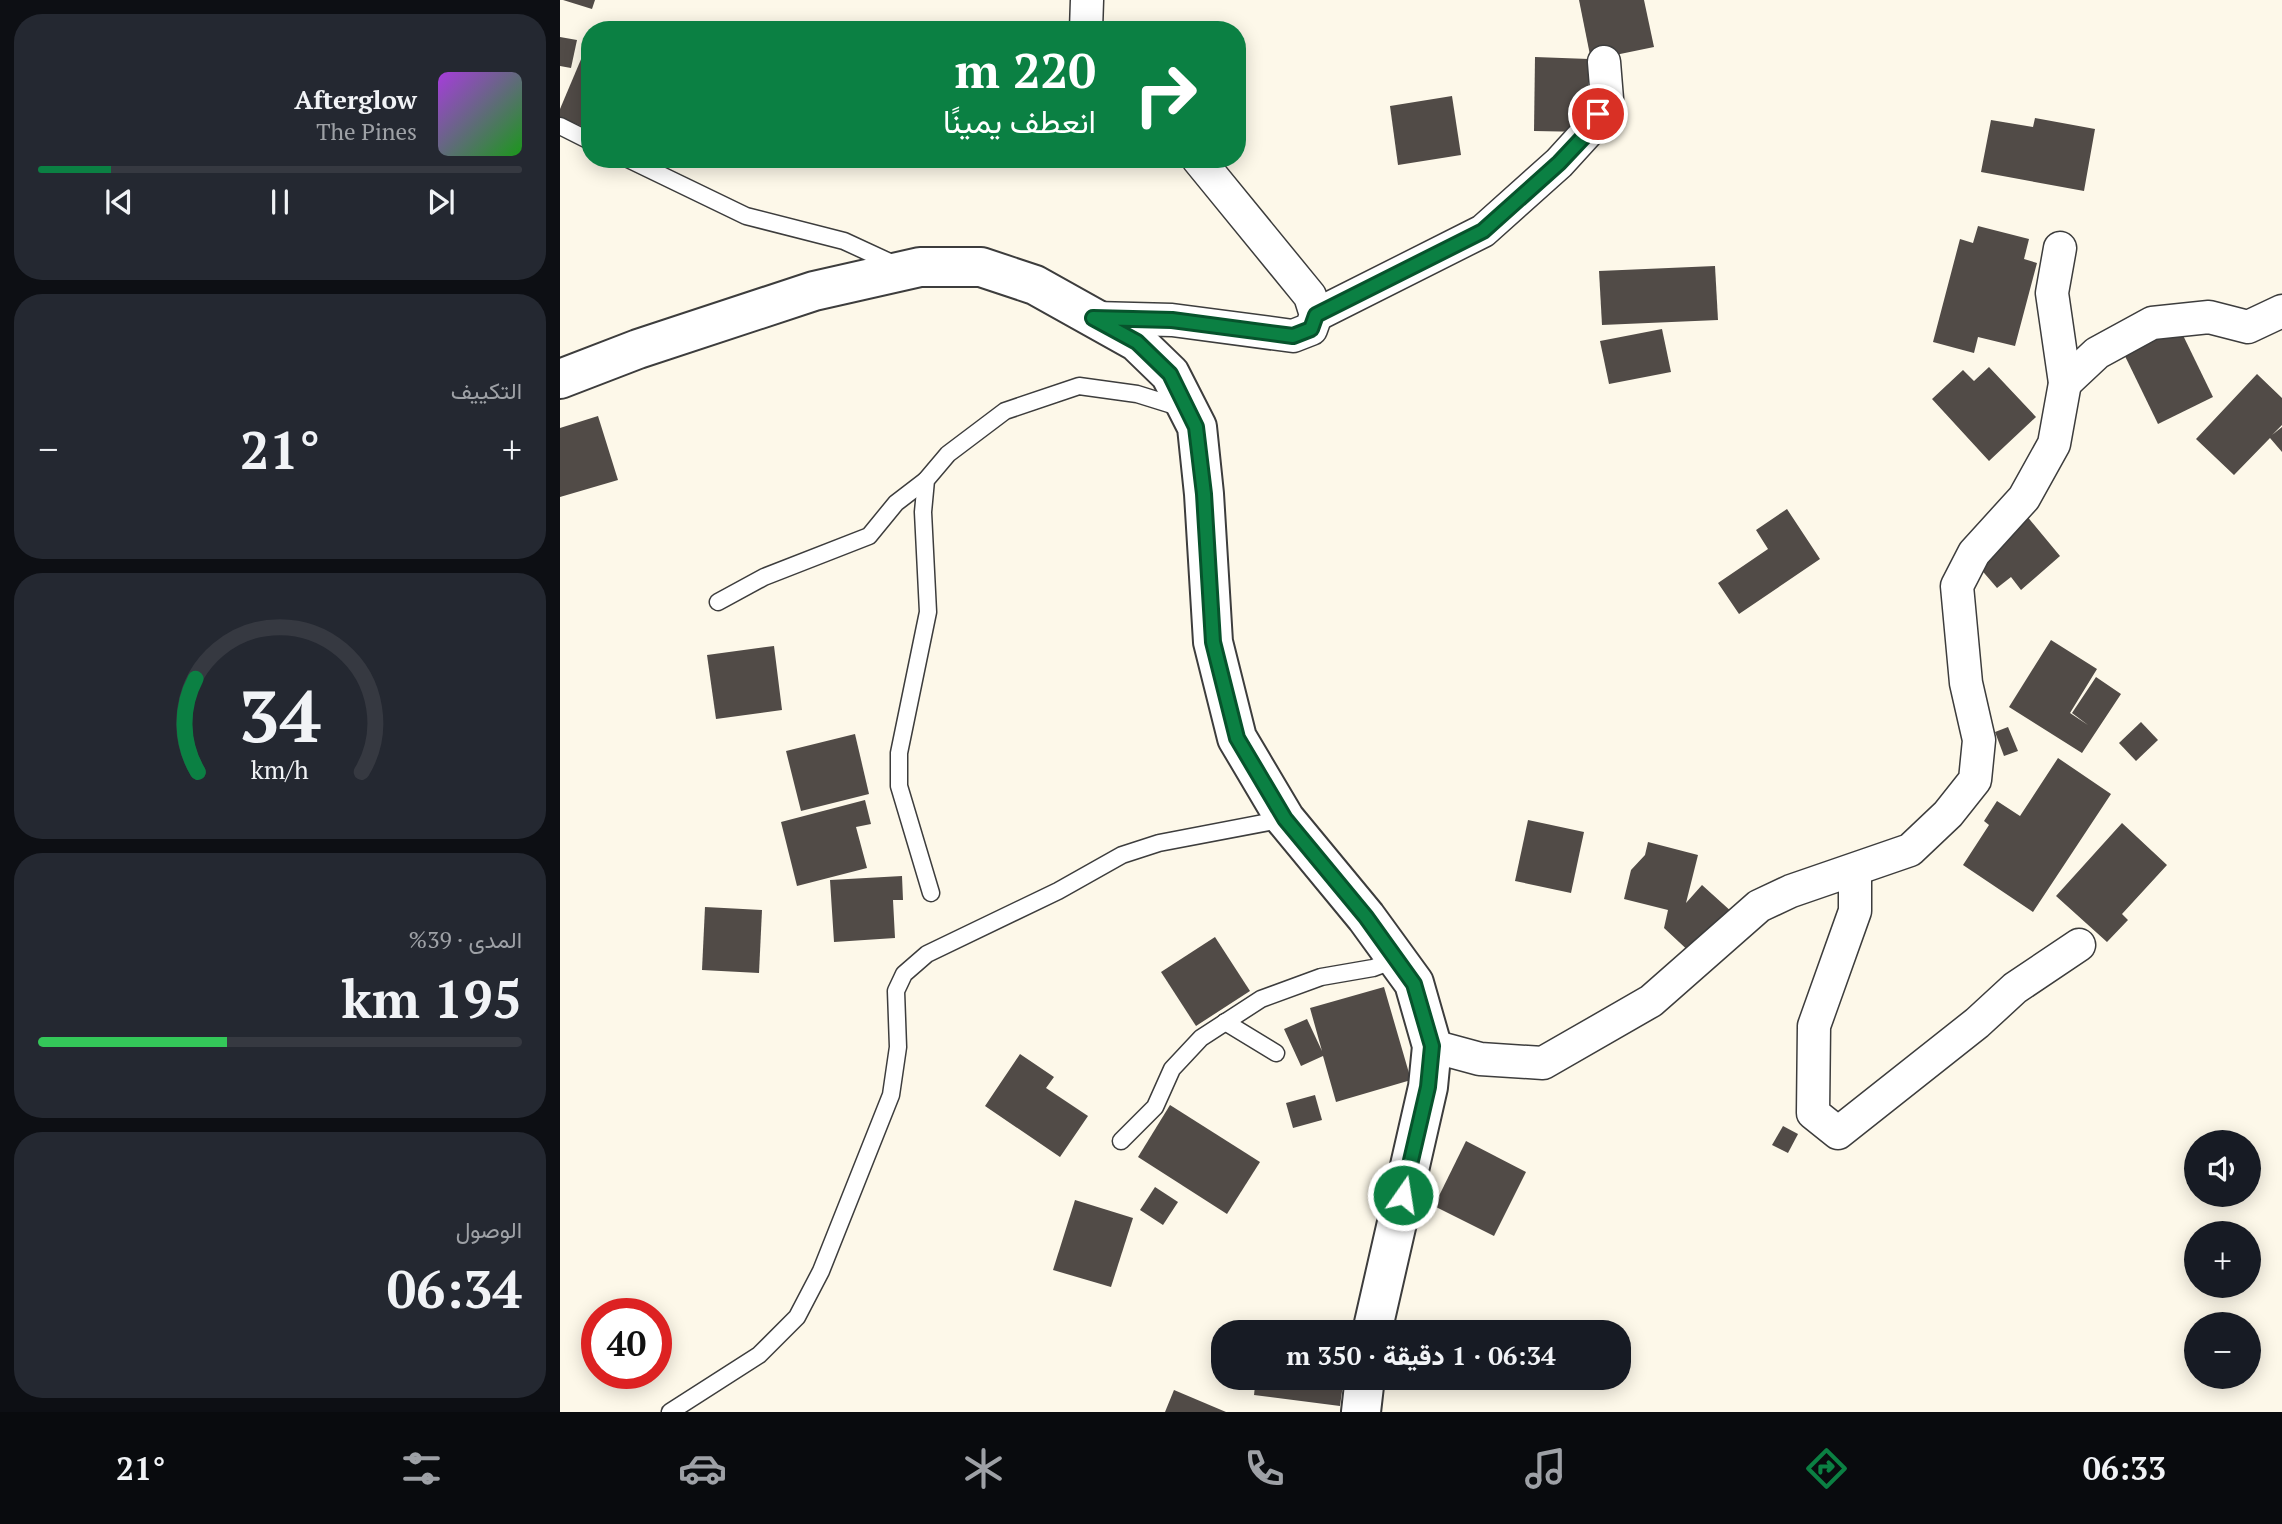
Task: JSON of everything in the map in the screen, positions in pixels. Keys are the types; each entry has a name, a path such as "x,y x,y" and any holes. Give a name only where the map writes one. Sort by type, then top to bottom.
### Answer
{"street":[{"path":"1086,21 1087,0"},
{"path":"1316,315 1483,231 1559,163 1590,130 1606,99 1604,62"},
{"path":"1093,318 1172,320 1293,336 1311,329 1316,315 1310,296 1205,168"},
{"path":"1432,1046 1480,1059 1543,1063 1651,1001 1759,906 1791,891 1910,850 1948,814 1975,780 1979,740 1966,683 1956,586 1974,553 2024,498 2054,444 2065,383 2052,293 2060,247"},
{"path":"560,379 638,349 814,291 908,270 981,267 1035,285 1137,342 1170,374 1196,427 1204,494 1213,642 1237,738 1285,819 1414,984 1432,1046 1428,1087 1375,1320"},
{"path":"2065,383 2097,353 2152,323 2209,317 2248,327 2282,311"},
{"path":"1855,870 1855,911 1814,1026 1813,1113 1838,1133 1977,1023 2015,988 2079,945"},
{"path":"1361,1412 1364,1390"}],"lane":[{"path":"560,126 581,136"},
{"path":"647,168 746,216 844,242 908,270"},
{"path":"719,602 764,577 869,536 897,503 926,480 948,454 1005,411 1079,386 1137,394 1188,410"},
{"path":"926,480 923,512 928,612 898,752 898,786 931,893"},
{"path":"670,1412 759,1355 797,1317 821,1271 891,1095 898,1047 897,991 904,974 927,954 1058,891 1122,855 1159,843 1285,819"},
{"path":"1121,1141 1155,1107 1172,1069 1201,1038 1225,1022 1261,999 1321,976 1373,968 1397,959"},
{"path":"1225,1022 1276,1053"}],"building":[{"path":"563,0 595,0 592,9"},
{"path":"1579,0 1644,0 1654,47 1591,60"},
{"path":"560,37 577,40 571,68 560,66"},
{"path":"1535,57 1589,59 1587,132 1534,131"},
{"path":"581,59 581,126 560,117 560,109"},
{"path":"1452,96 1461,155 1398,165 1390,106"},
{"path":"2035,118 2095,129 2084,191 1981,172 1991,120 2033,127"},
{"path":"1978,226 2029,239 2024,259 2037,263 2015,346 1978,337 1974,353 1933,342 1960,239 1973,243"},
{"path":"1715,266 1718,320 1602,325 1599,271"},
{"path":"2178,325 2213,397 2158,424 2123,352"},
{"path":"1662,329 1671,372 1609,384 1600,341"},
{"path":"1989,367 2036,417 1989,461 1932,399 1963,370 1974,381"},
{"path":"2257,374 2282,398 2282,425 2272,435 2282,427 2282,452 2270,438 2234,475 2196,439"},
{"path":"598,416 618,480 560,497 560,428"},
{"path":"1787,509 1820,559 1739,614 1718,583 1768,549 1756,530"},
{"path":"2026,515 2060,556 2021,590 2011,577 1997,588 1973,560"},
{"path":"2051,640 2097,669 2070,713 2088,725 2072,713 2096,677 2121,694 2082,753 2009,707"},
{"path":"774,646 782,710 716,719 707,655"},
{"path":"2141,722 2158,740 2136,761 2119,743"},
{"path":"2008,727 2018,751 2004,756 1995,732"},
{"path":"855,734 869,794 801,811 786,751"},
{"path":"2058,758 2111,794 2033,912 1963,865 1989,825 1984,821 1997,801 2020,816"},
{"path":"865,800 871,824 856,827 867,868 797,886 781,822"},
{"path":"1528,820 1584,832 1571,893 1515,881"},
{"path":"2122,823 2167,865 2122,914 2128,920 2107,942 2056,896"},
{"path":"1648,842 1698,855 1686,903 1702,885 1733,913 1694,956 1664,928 1668,910 1624,899 1631,870 1645,855"},
{"path":"902,876 903,900 893,900 895,938 834,942 830,880"},
{"path":"705,907 762,910 759,973 702,970"},
{"path":"1215,937 1250,991 1196,1026 1161,972"},
{"path":"1384,987 1411,1080 1336,1102 1323,1056 1301,1066 1284,1029 1307,1019 1322,1051 1310,1008"},
{"path":"1020,1054 1054,1077 1046,1088 1088,1116 1060,1157 985,1106"},
{"path":"1315,1095 1322,1120 1293,1128 1286,1103"},
{"path":"1170,1105 1260,1162 1227,1214 1138,1157"},
{"path":"1783,1126 1798,1134 1788,1153 1772,1145"},
{"path":"1466,1141 1526,1172 1494,1236 1434,1206"},
{"path":"1155,1187 1178,1202 1163,1225 1140,1210"},
{"path":"1075,1200 1133,1218 1111,1287 1053,1270"},
{"path":"1174,1390 1226,1412 1165,1412"},
{"path":"1255,1390 1342,1390 1340,1406 1254,1395"}],"route":[{"path":"1403,1195 1428,1087 1432,1046 1414,984 1366,917 1285,819 1237,738 1213,642 1204,494 1196,427 1170,374 1137,342 1093,318 1172,320 1293,336 1311,329 1316,315 1483,231 1559,163 1590,130 1598,114"}]}
